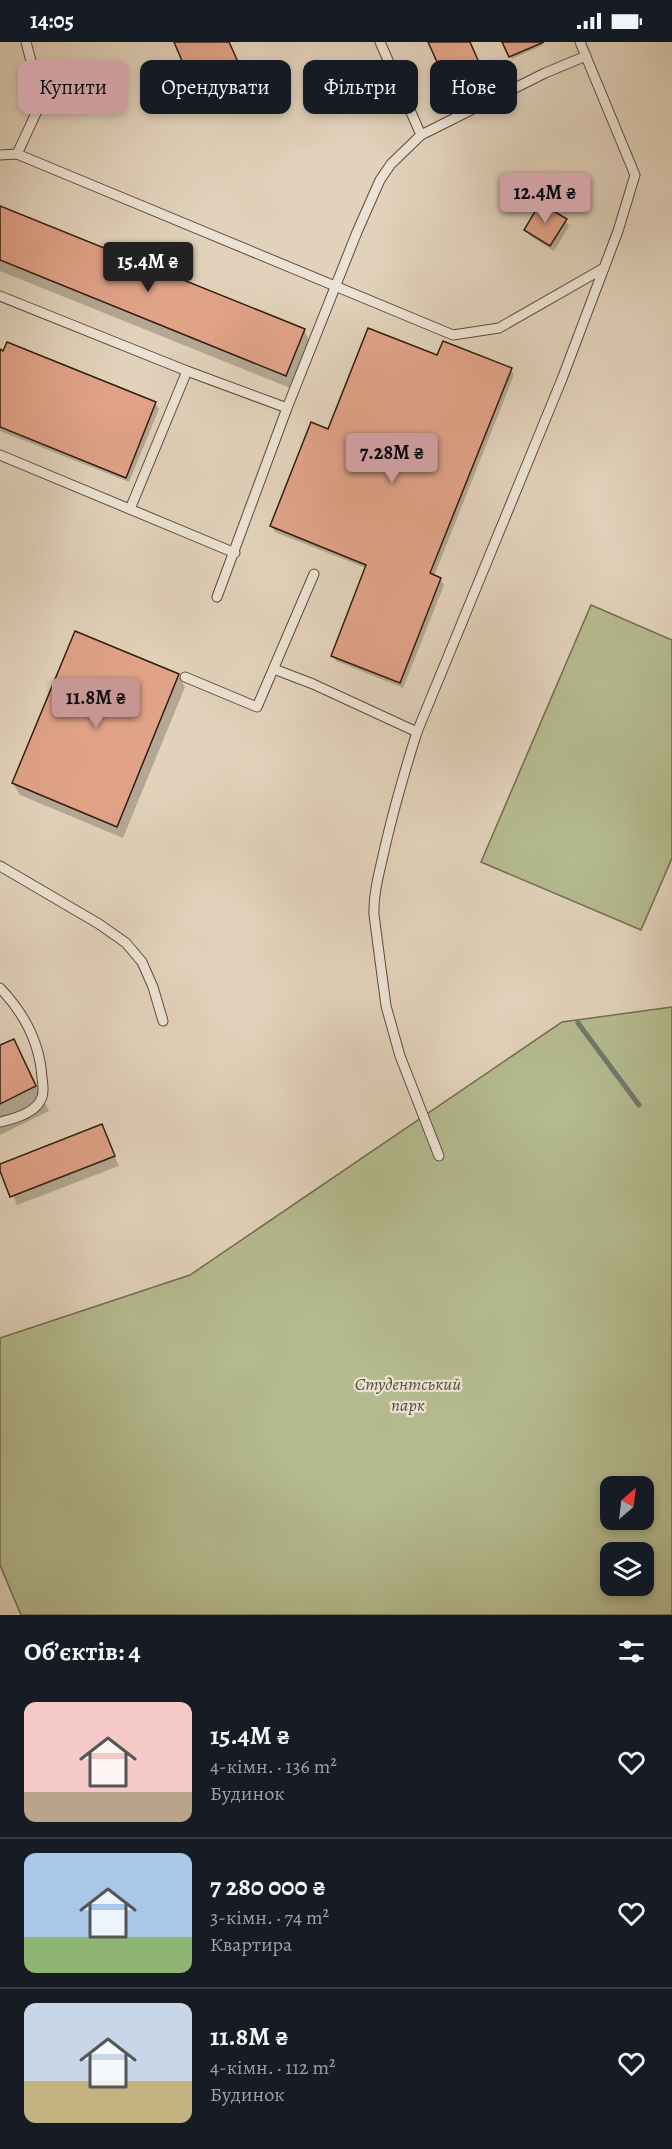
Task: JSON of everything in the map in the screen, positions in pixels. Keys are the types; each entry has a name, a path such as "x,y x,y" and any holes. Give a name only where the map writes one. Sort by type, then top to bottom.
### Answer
{"lane":[{"path":"17,154 37,111 32,65 26,42"},
{"path":"380,42 421,135"},
{"path":"439,1156 397,1046 387,1006 374,902 392,816 417,732 562,379 604,268 635,175 580,42"},
{"path":"217,597 336,285 380,180 398,157 421,135 545,73 586,56"},
{"path":"0,155 17,154 453,335 499,328 604,268"},
{"path":"0,296 288,408"},
{"path":"130,509 187,370"},
{"path":"0,455 235,553"},
{"path":"185,677 257,707 314,574"},
{"path":"274,669 313,684 417,732"},
{"path":"0,866 99,924 126,943 142,962 153,987 163,1022"},
{"path":"0,988 15,1003 41,1057 43,1086 42,1098 36,1107 22,1115 0,1122"}],"green space":[{"path":"591,605 672,640 672,858 641,930 481,862"},
{"name":"Студентський парк","path":"672,1007 672,1615 21,1615 0,1565 0,1338 190,1275 562,1022"}],"building":[{"path":"174,42 229,42 237,60 182,60"},
{"path":"428,42 470,42 478,60 436,60"},
{"path":"502,42 544,42 509,57"},
{"path":"540,203 567,219 550,246 524,230"},
{"path":"0,206 305,329 286,376 0,260"},
{"path":"368,328 437,355 443,341 512,368 430,573 441,578 400,683 331,656 366,565 270,526 311,422 328,429"},
{"path":"7,342 156,402 126,478 0,427 0,349 3,351"},
{"path":"75,631 179,674 117,827 12,783"},
{"path":"14,1039 36,1086 0,1104 0,1045"},
{"path":"102,1124 115,1156 10,1197 0,1171 0,1164"}],"waterway":[{"path":"578,1023 639,1105"}]}
